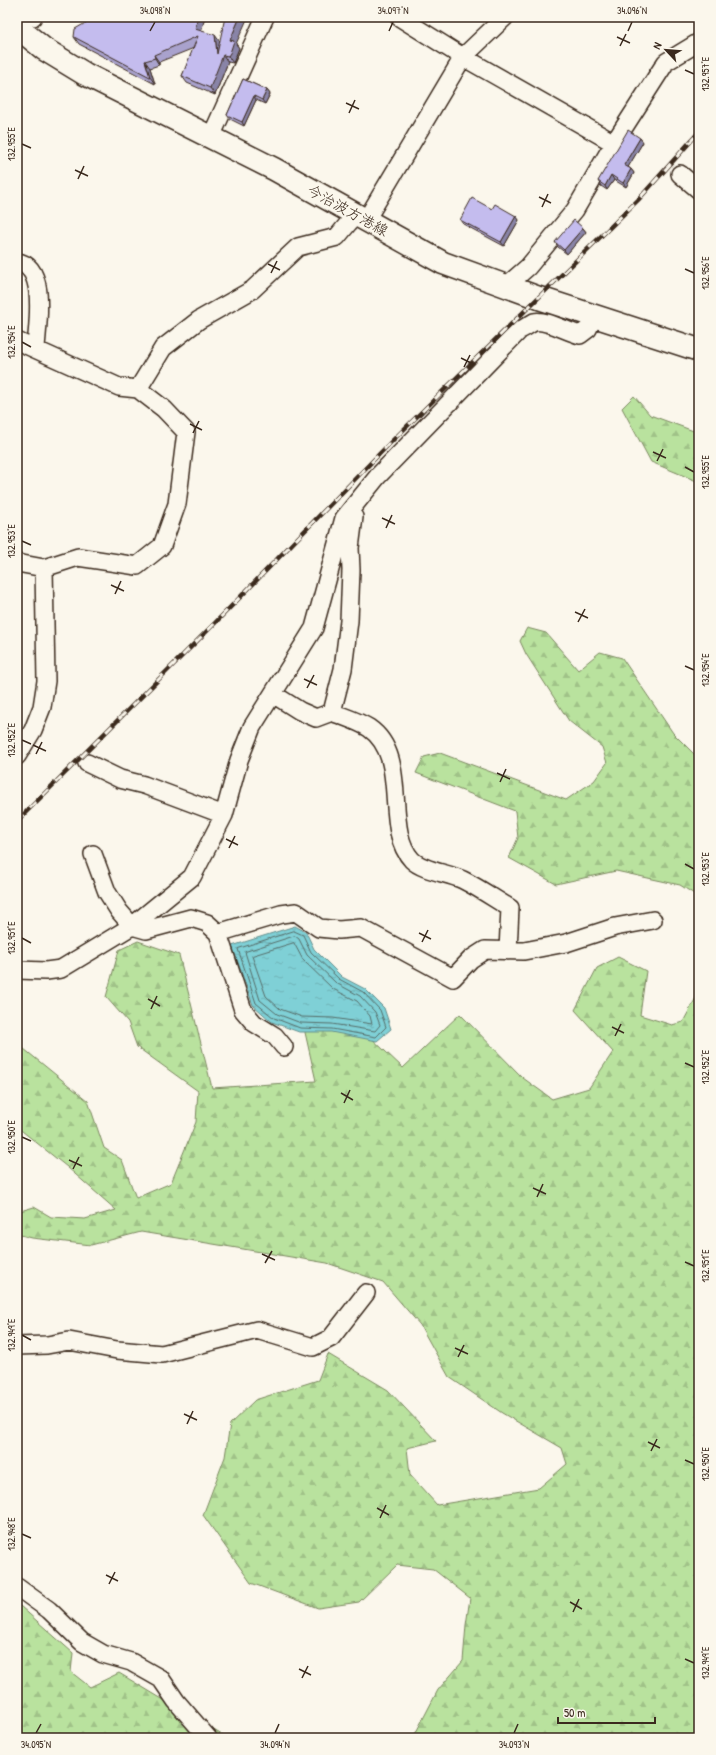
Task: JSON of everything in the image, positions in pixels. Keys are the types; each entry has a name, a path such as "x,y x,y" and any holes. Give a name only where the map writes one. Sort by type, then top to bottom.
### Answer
{"main road":[{"name":"今治波方港線","path":"17,27 44,49 85,74 274,169 443,263 505,287 699,350"}],"street":[{"path":"17,18 33,17"},
{"path":"211,137 265,17"},
{"path":"399,17 463,57 614,143"},
{"path":"138,389 163,348 199,320 252,290 298,247 337,237 361,217 463,57 504,17"},
{"path":"505,287 528,267 575,210 614,143 666,62 699,42"},
{"path":"680,174 699,190"},
{"path":"17,262 21,262 29,268 36,278 39,290 36,348"},
{"path":"17,970 46,972 61,969 132,926 192,877 224,816 239,760 252,727 314,628 344,518 378,476 520,330 534,322 547,322 566,331 580,334 588,329 594,317"},
{"path":"17,341 36,348 119,387 138,389 164,410 186,432 177,504 162,546 137,566 78,557 44,568 17,564"},
{"path":"332,712 343,669 350,621 350,548 355,504"},
{"path":"17,756 33,730 42,707 46,681 44,568"},
{"path":"274,694 316,718 332,712 369,728 386,746 392,768 400,840 413,860 432,870 462,880 510,908 508,951"},
{"path":"87,763 120,779 144,785 224,816"},
{"path":"93,854 107,892 119,911 132,926 146,930 191,918 207,923 218,933 243,1010 254,1023 275,1036 284,1047"},
{"path":"218,933 282,914 296,912 319,928 339,930 361,928 453,978 471,959 485,950 524,951 566,943 615,927 653,920"},
{"path":"17,1346 47,1345 69,1341 117,1350 162,1354 257,1330 313,1347 331,1338 366,1293"},
{"path":"17,1587 48,1610 82,1642 103,1654 131,1662 161,1678 176,1701 208,1738"}],"green space":[{"path":"634,396 650,415 699,433 699,482 651,462 622,408"},
{"path":"527,628 546,633 578,670 600,652 622,658 673,733 699,759 699,897 680,885 616,871 556,884 509,858 518,838 515,811 416,773 424,757 440,753 566,800 594,781 607,763 602,747 569,721 526,654 520,641"},
{"path":"138,941 179,955 212,1088 316,1081 304,1028 367,1034 403,1068 460,1014 523,1078 552,1099 589,1088 613,1052 575,1010 597,968 618,957 646,971 640,1015 672,1025 683,1022 699,992 699,1738 413,1738 438,1690 463,1661 470,1598 433,1569 397,1565 359,1602 318,1608 251,1583 203,1515 225,1457 230,1424 255,1400 318,1380 328,1354 388,1390 436,1441 407,1448 410,1475 437,1505 539,1488 567,1464 562,1448 502,1413 449,1377 420,1325 383,1282 327,1263 141,1232 91,1245 32,1238 17,1234 17,1212 34,1207 51,1217 85,1219 116,1210 67,1167 17,1127 17,1047 24,1049 88,1101 104,1148 122,1160 136,1198 171,1183 196,1122 198,1091 137,1047 128,1022 106,997 119,950"},
{"path":"20,1606 73,1653 71,1672 90,1687 119,1673 227,1738 17,1738 17,1607"}],"water":[{"path":"295,926 306,932 314,949 342,977 365,989 384,1008 391,1029 377,1041 331,1032 299,1032 272,1022 253,1005 232,946"}],"building":[{"path":"96,17 198,17 195,29 215,35 217,54 225,17 240,17 230,40 234,41 230,53 228,56 223,55 210,88 182,76 198,36 154,55 155,58 145,61 150,77 74,37 75,29"},
{"path":"243,79 267,90 262,100 254,96 242,122 227,115"},
{"path":"628,130 640,138 624,165 631,169 623,183 611,175 605,186 598,181"},
{"path":"472,198 492,209 495,204 516,216 501,242 460,220"},
{"path":"574,220 583,228 564,250 555,242"}],"railway":[{"path":"17,821 215,623 392,441 638,200 699,132"}]}
